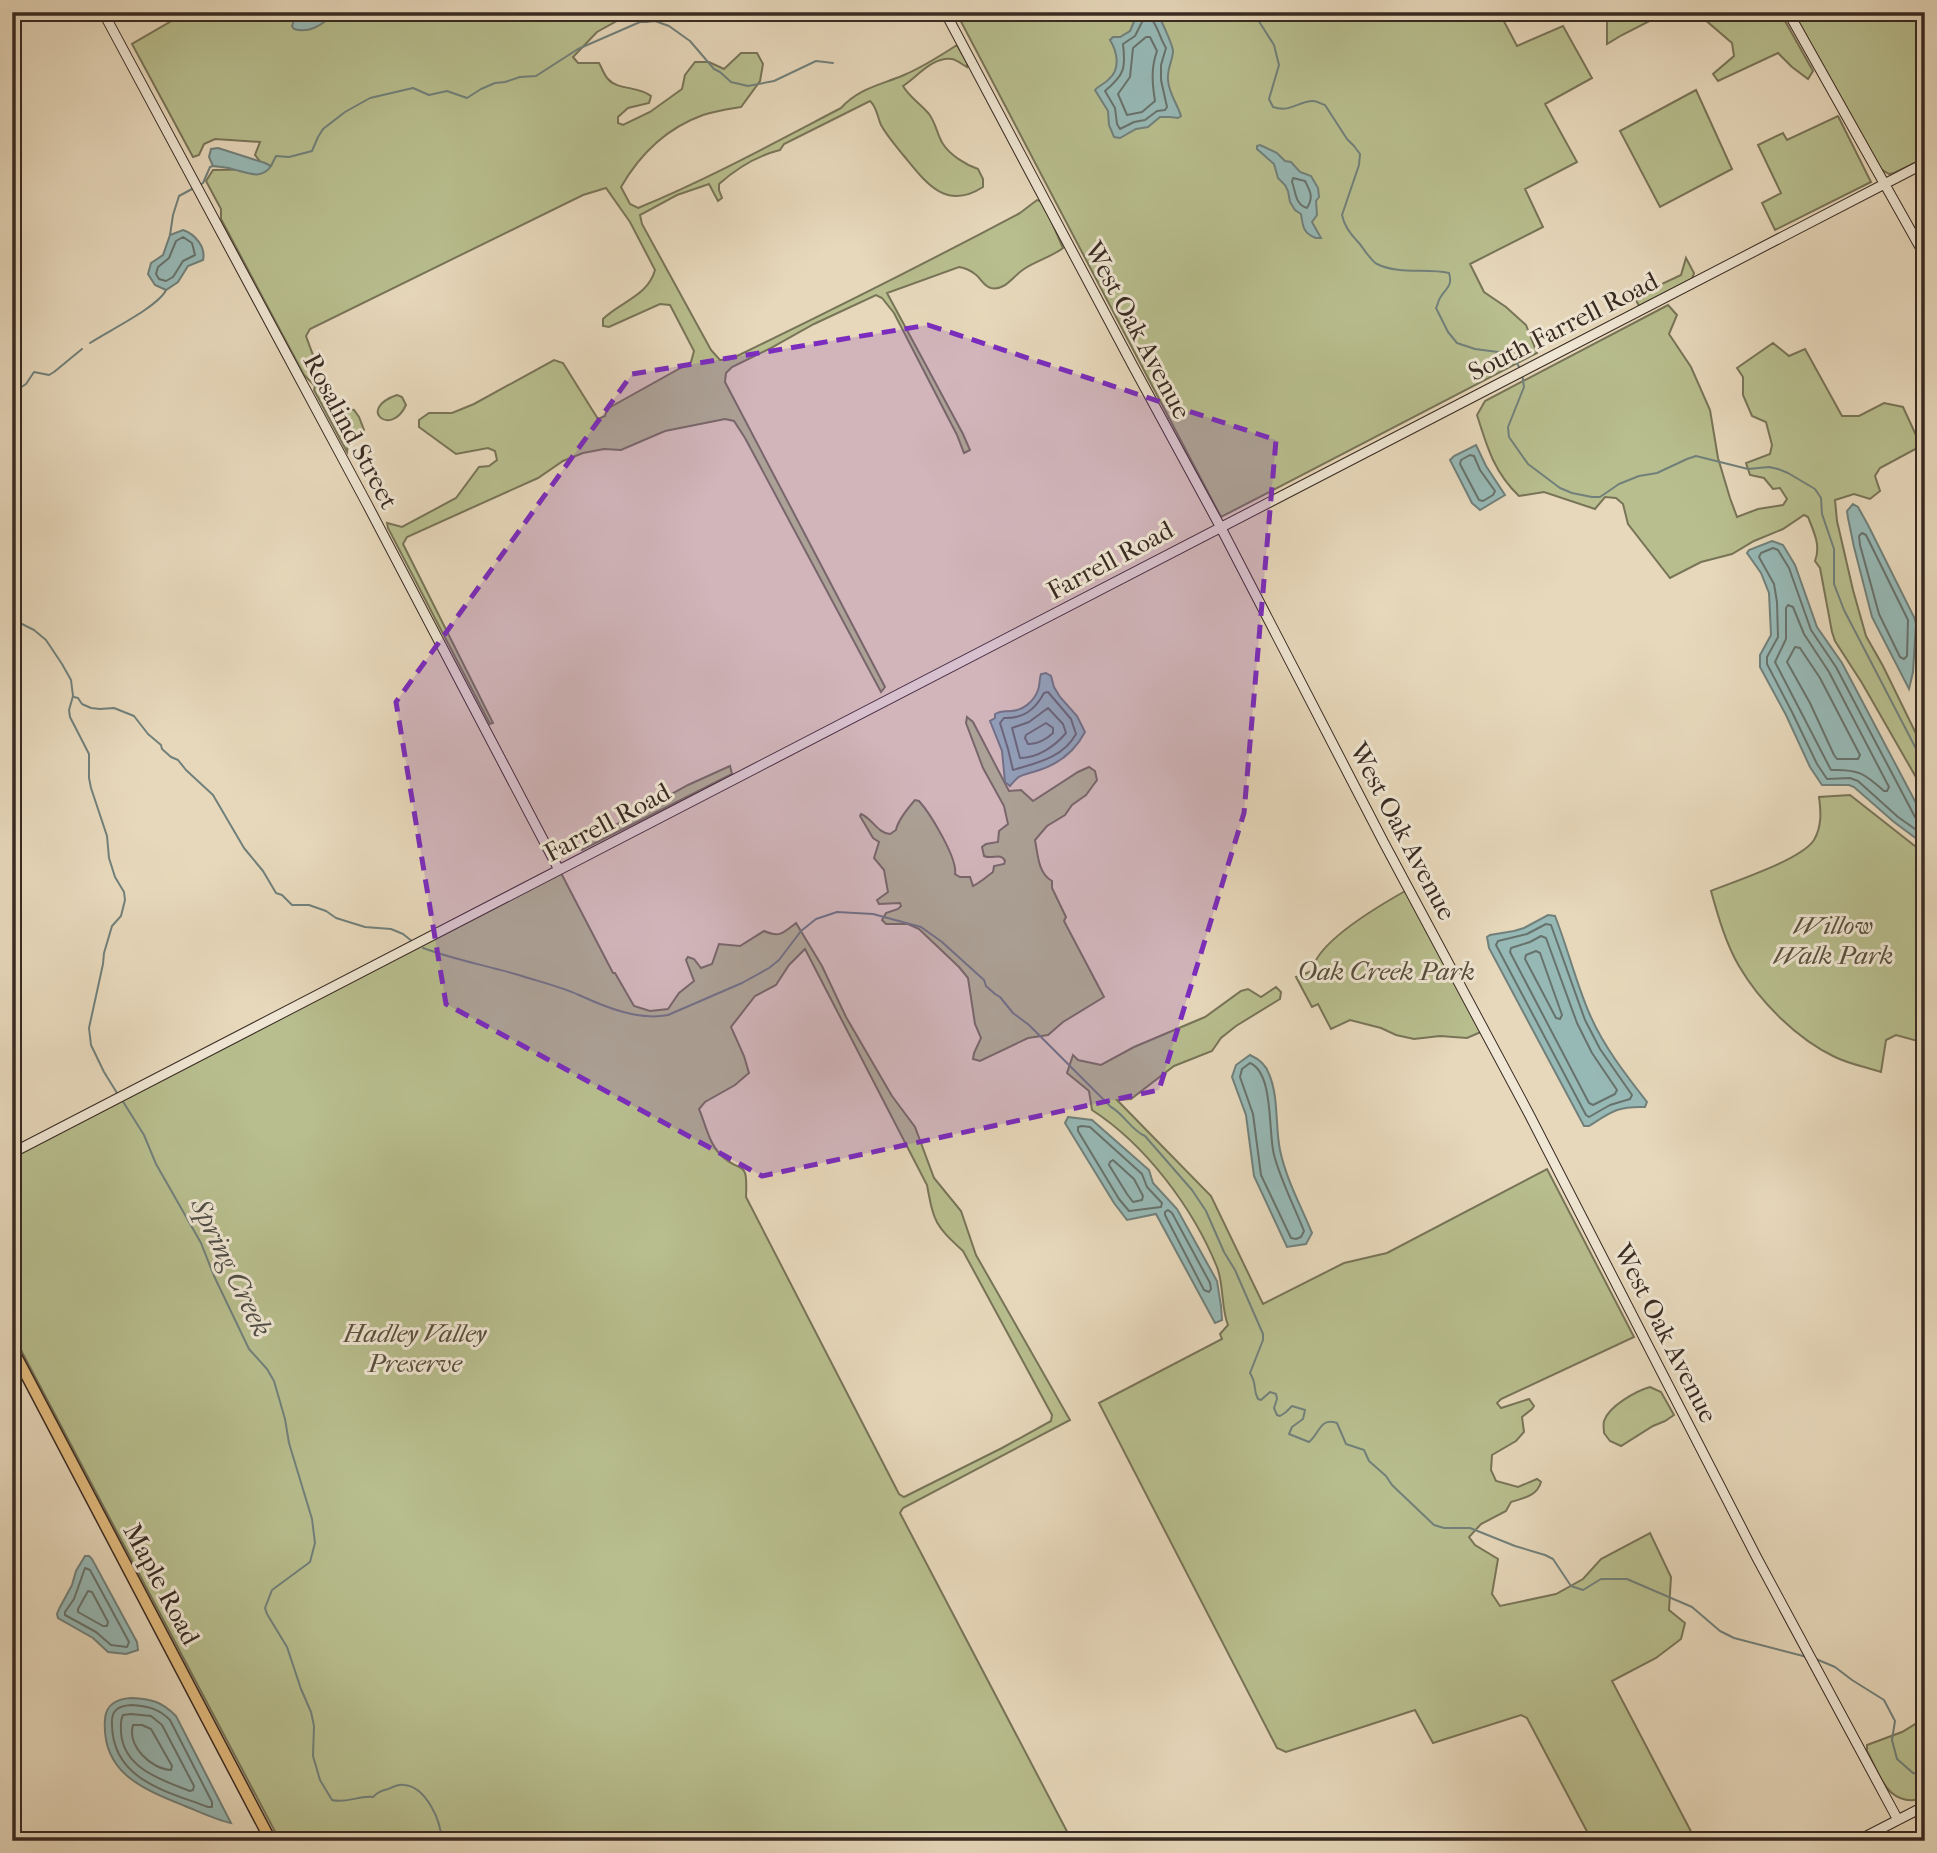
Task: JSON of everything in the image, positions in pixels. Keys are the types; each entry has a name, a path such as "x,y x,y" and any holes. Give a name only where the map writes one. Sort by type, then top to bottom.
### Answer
{"main road":[{"name":"Maple Road","path":"12,1348 271,1841"}],"street":[{"name":"Rosalind Street","path":"103,12 366,502 559,870"},
{"name":"West Oak Avenue","path":"945,12 1220,526 1383,841 1529,1114 1757,1558 1898,1820"},
{"path":"1788,12 1925,256"},
{"name":"South Farrell Road","path":"1220,526 1925,163"},
{"name":"Farrell Road","path":"12,1153 1220,526"},
{"path":"1857,1841 1925,1806"}],"highlighted area":[{"path":"928,325 1276,440 1244,813 1159,1090 762,1176 446,1004 396,702 632,374"}],"green space":[{"path":"187,12 633,12 597,32 573,57 578,63 599,63 605,76 612,82 651,96 649,103 628,108 618,117 618,123 623,125 650,112 682,89 685,75 695,62 709,62 724,69 741,53 757,53 763,64 760,81 741,107 690,120 666,135 637,164 621,187 630,204 638,208 741,160 841,108 863,91 904,75 957,45 967,67 952,59 938,61 903,86 929,114 946,148 968,165 978,169 983,179 983,187 970,194 948,195 929,184 886,133 870,101 784,144 780,150 740,168 719,184 722,198 718,201 709,184 677,195 640,215 642,224 711,350 720,360 731,359 876,288 1020,213 1037,200 1043,202 1063,248 1024,269 1005,285 988,287 973,273 959,267 887,293 970,450 964,453 894,313 882,298 876,295 814,324 732,367 726,373 725,382 885,687 881,692 745,438 734,421 725,419 665,431 621,450 604,449 583,453 563,461 538,478 407,537 403,544 493,723 490,724 387,523 402,527 456,498 479,467 489,466 497,460 495,451 488,448 456,454 419,427 419,420 429,413 452,413 474,404 554,360 563,363 598,419 605,416 607,409 691,362 694,351 670,305 660,304 609,327 603,326 603,319 640,292 655,270 630,222 606,188 583,195 310,329 306,336 317,366 318,378 336,407 354,410 364,430 348,443 347,452 314,390 315,386 304,375 221,219 221,209 206,181 213,170 266,169 255,155 260,142 215,139 204,144 199,155 193,157 132,44"},
{"path":"956,12 1499,12 1517,46 1563,26 1592,78 1545,104 1577,162 1525,189 1543,227 1470,264 1484,292 1526,325 1537,353 1221,517"},
{"path":"1607,12 1667,12 1607,44"},
{"path":"1700,12 1780,12 1813,71 1808,79 1778,53 1718,81 1713,74 1734,56 1732,43 1703,18"},
{"path":"1792,12 1925,12 1925,158 1894,173 1889,174 1879,168"},
{"path":"1696,90 1732,169 1660,207 1620,131"},
{"path":"1838,116 1871,182 1775,230 1762,203 1781,193 1758,145 1783,133 1787,140"},
{"path":"1686,258 1694,273 1692,279 1639,306 1636,300 1651,289 1681,275"},
{"path":"1668,305 1677,315 1669,334 1691,367 1710,410 1718,458 1737,517 1758,509 1783,505 1787,499 1780,488 1773,489 1764,478 1750,475 1746,463 1770,454 1772,445 1766,422 1752,416 1743,395 1743,377 1737,368 1773,343 1789,356 1805,349 1842,416 1859,416 1884,403 1903,407 1921,446 1880,468 1875,476 1880,491 1870,499 1854,494 1835,500 1837,521 1866,636 1925,752 1925,793 1835,641 1820,568 1815,561 1816,539 1808,517 1804,515 1783,529 1732,554 1701,562 1670,578 1628,524 1623,504 1616,498 1605,497 1595,509 1544,492 1519,496 1497,468 1477,415 1485,401"},
{"path":"397,395 402,397 406,405 400,415 386,420 380,418 379,407"},
{"path":"967,717 973,722 1009,791 1021,790 1033,801 1089,767 1095,771 1097,780 1086,795 1072,805 1065,815 1047,826 1035,840 1041,868 1052,881 1052,888 1066,917 1064,921 1104,997 1063,1022 1048,1035 1028,1038 980,1061 973,1059 981,1038 975,1024 968,978 919,929 908,924 886,924 882,920 886,913 901,906 900,903 879,904 877,900 888,892 884,870 874,858 879,842 873,838 860,816 865,816 882,831 890,834 896,830 901,818 915,800 919,801 948,847 955,874 970,877 973,886 993,872 994,866 1004,864 1005,861 1001,857 984,856 982,847 998,842 999,831 1008,824 1004,806 983,768 966,723"},
{"path":"730,766 732,774 582,850 576,847 688,785"},
{"name":"Willow Walk Park","path":"1850,795 1925,854 1925,1043 1896,1035 1886,1040 1881,1072 1846,1062 1821,1049 1793,1030 1769,1006 1734,957 1711,891 1751,876 1807,848 1814,840 1820,824 1819,797"},
{"name":"Hadley Valley Preserve","path":"561,873 613,973 634,1006 650,1011 668,1009 679,993 694,981 686,960 688,957 694,959 701,968 712,964 719,944 740,946 764,931 781,933 796,923 892,1096 915,1127 934,1178 961,1211 976,1255 1070,1420 903,1508 900,1513 1072,1841 280,1841 12,1333 12,1156","holes":["805,949 927,1185 937,1222 963,1251 1052,1415 1051,1421 904,1497 899,1494 746,1197 744,1171 716,1149 699,1109 705,1102 735,1085 749,1073 731,1027 755,996 776,985 789,965"]},
{"name":"Oak Creek Park","path":"1407,890 1481,1032 1467,1038 1440,1036 1414,1039 1350,1020 1331,1029 1318,1004 1312,1007 1296,977 1312,971 1316,960 1337,936"},
{"path":"1276,987 1281,992 1280,999 1236,1026 1221,1038 1212,1051 1174,1066 1131,1099 1117,1100 1211,1196 1263,1304 1344,1263 1387,1253 1547,1169 1634,1337 1497,1403 1501,1408 1529,1399 1534,1406 1522,1417 1524,1432 1516,1441 1492,1455 1491,1470 1496,1481 1518,1487 1537,1479 1541,1482 1533,1493 1511,1502 1506,1511 1481,1524 1469,1537 1475,1545 1498,1559 1492,1594 1500,1606 1556,1594 1583,1579 1601,1559 1650,1533 1671,1577 1669,1610 1685,1623 1681,1639 1656,1658 1612,1681 1696,1841 1592,1841 1527,1718 1521,1715 1433,1743 1415,1710 1286,1752 1277,1748 1099,1403 1222,1339 1220,1334 1228,1325 1217,1267 1195,1223 1149,1160 1112,1124 1092,1110 1089,1091 1067,1073 1073,1055 1078,1060 1101,1065 1134,1047 1205,1017 1241,991 1248,989 1261,997"},
{"path":"1650,1387 1661,1392 1674,1415 1621,1446 1610,1441 1604,1433 1607,1415 1624,1400"},
{"path":"1925,1718 1925,1798 1902,1799 1887,1788 1867,1751 1867,1745 1902,1732"}],"water":[{"path":"297,12 327,12 327,20 311,29 294,29 292,26"},
{"path":"1142,12 1157,12 1171,44 1173,52 1168,80 1181,116 1160,117 1148,127 1136,129 1120,138 1114,137 1109,125 1108,111 1095,90 1113,75 1115,70 1116,55 1110,40 1130,31 1136,17"},
{"path":"1260,145 1291,162 1300,172 1311,176 1318,188 1319,197 1316,201 1317,215 1312,222 1321,238 1306,232 1301,214 1290,202 1288,191 1278,178 1274,164 1257,149"},
{"path":"218,148 271,166 267,171 258,174 213,166 209,157 211,149"},
{"path":"183,230 199,242 203,250 203,260 188,266 178,282 166,290 155,285 148,274 151,263 163,255 170,235"},
{"path":"1476,445 1505,495 1480,510 1472,503 1450,460"},
{"path":"1853,504 1858,507 1868,525 1914,617 1916,624 1913,672 1909,689 1872,617 1848,518 1847,511"},
{"path":"1772,541 1783,545 1795,565 1817,627 1842,663 1925,820 1925,845 1854,787 1822,785 1810,767 1760,667 1760,655 1771,635 1769,593 1761,573 1747,553"},
{"path":"1041,674 1051,676 1060,697 1077,716 1085,732 1064,758 1020,776 1010,786 1005,782 1002,751 990,721 997,713 1015,711 1028,705 1038,690"},
{"path":"1548,915 1555,916 1580,991 1596,1027 1647,1102 1645,1107 1621,1109 1584,1126 1489,948 1487,937 1490,935 1524,928"},
{"path":"1250,1055 1264,1065 1272,1083 1283,1161 1312,1233 1306,1244 1287,1247 1254,1176 1246,1115 1232,1077 1236,1065"},
{"path":"1068,1117 1092,1120 1149,1170 1153,1183 1177,1209 1217,1281 1222,1320 1215,1323 1156,1214 1127,1220 1114,1203 1065,1123"},
{"path":"85,1556 92,1559 137,1642 138,1650 126,1654 108,1652 93,1638 58,1618 59,1609"},
{"path":"131,1698 155,1702 176,1716 231,1823 154,1793 117,1766 106,1738 106,1714 114,1703"}],"waterway":[{"path":"1253,12 1274,45 1279,65 1269,99 1273,107 1285,109 1313,101 1325,105 1360,154 1359,165 1342,215 1351,234 1377,264 1394,269 1449,273 1449,284 1436,308 1448,332 1457,343 1514,357 1520,369"},
{"path":"271,166 276,156 289,157 312,151 323,129 370,98 413,88 429,95 447,91 467,98 495,83 536,76 578,49 640,22 655,21 669,26 690,41 714,69 731,82 748,86 774,81 816,61 833,63"},
{"path":"200,185 213,166"},
{"path":"170,235 179,196 192,189"},
{"path":"90,343 143,311 166,290"},
{"path":"12,384 20,388 34,372 49,375 82,349"},
{"path":"1522,374 1524,387 1508,427 1509,437 1528,464 1560,488 1572,493 1600,497 1619,484 1639,476 1657,473 1696,456 1748,469 1778,469 1815,489 1821,498 1822,514 1834,549 1834,584 1844,610 1925,766"},
{"name":"Spring Creek","path":"12,619 34,630 46,640 71,680 73,696 70,717 89,754 91,788 107,836 109,858 115,877 124,892 121,916 112,926 104,953 89,1028 91,1045 117,1093"},
{"path":"74,697 91,708 114,708 134,716 162,749 178,760 213,795 244,848 263,871 276,893 292,905 309,905 336,918 365,927 391,929 413,942"},
{"path":"423,948 551,985 622,1012 657,1016 668,1015 742,983 769,968 779,960 801,931 816,919 837,912 873,914 921,927 984,980 986,986 1000,997 1013,1013 1029,1025 1111,1107 1145,1136 1192,1190 1206,1211 1263,1334 1250,1373 1258,1399 1261,1400 1270,1392 1276,1394 1274,1408 1280,1416 1292,1406 1305,1410 1303,1419 1292,1427 1289,1434 1309,1442 1324,1424 1337,1423 1346,1444 1364,1450 1369,1461 1434,1525 1444,1528 1470,1528 1545,1555 1553,1559 1571,1586 1583,1590 1601,1579 1627,1579 1692,1607 1720,1631 1734,1638 1807,1657"},
{"name":"Spring Creek","path":"122,1100 144,1135 156,1164 201,1243 249,1349 274,1381 312,1519 315,1543 310,1562 272,1590 265,1608 287,1647 311,1712 314,1726 313,1756 320,1780 332,1800 337,1801 373,1797 398,1785 412,1787 425,1798 436,1815 441,1841"},
{"path":"1816,1659 1835,1667 1884,1700 1895,1721 1892,1740 1897,1759 1913,1773 1925,1775"}]}
